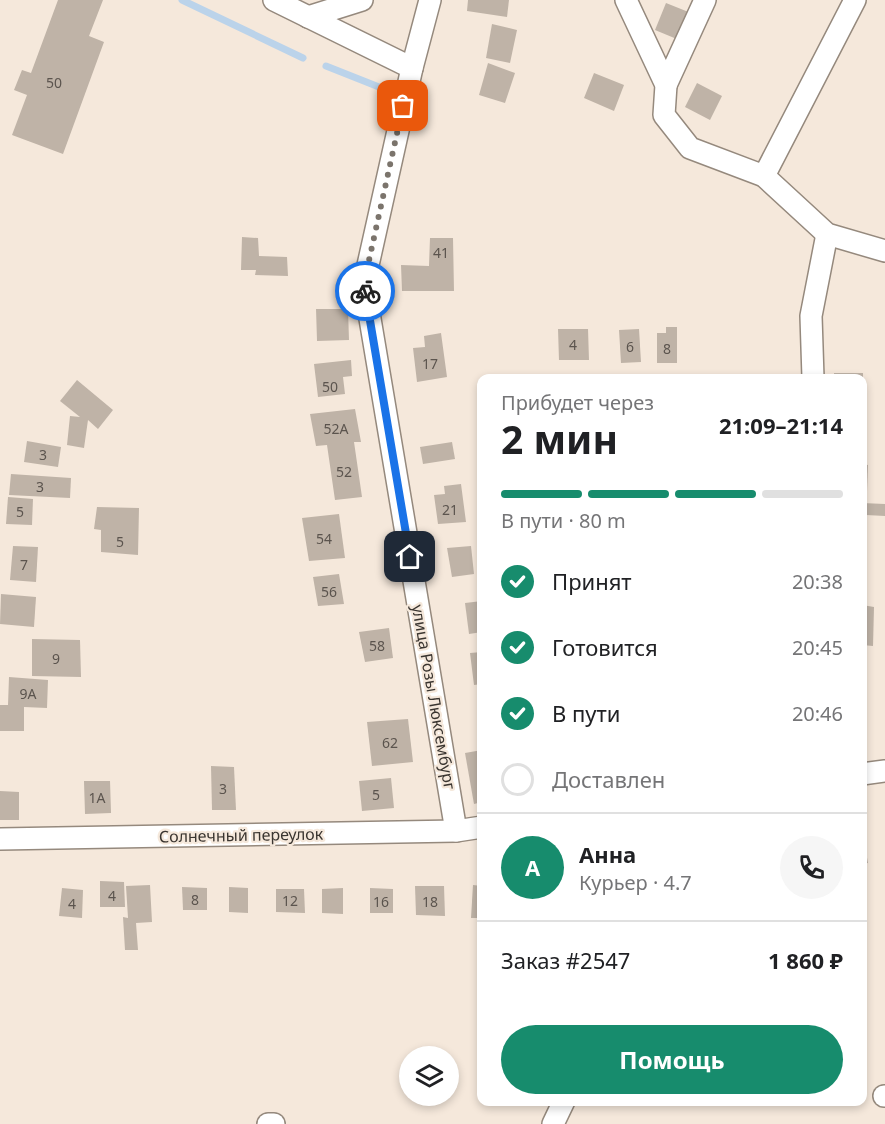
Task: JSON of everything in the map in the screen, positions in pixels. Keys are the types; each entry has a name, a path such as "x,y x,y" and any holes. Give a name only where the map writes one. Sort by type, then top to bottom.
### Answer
{"street":[{"path":"274,0 412,68"},
{"path":"308,17 362,0"},
{"name":"улица Розы Люксембург","path":"430,0 412,68 364,283 456,831"},
{"path":"626,0 666,85"},
{"path":"705,0 666,85 664,115 690,148 764,176 827,234 885,251"},
{"path":"764,176 855,0"},
{"path":"813,374 811,316 827,234"},
{"path":"867,773 885,771"},
{"name":"Солнечный переулок","path":"0,840 456,831 477,828"},
{"path":"553,1124 562,1106"},
{"path":"268,1124 274,1124"}],"building":[{"path":"58,0 103,0 89,36 104,42 63,154 12,135 27,95 14,90 22,70 31,73"},
{"path":"468,0 509,0 507,17 467,11"},
{"path":"666,3 696,15 684,42 655,30"},
{"path":"492,24 517,30 510,63 486,58"},
{"path":"488,63 515,73 505,103 479,95"},
{"path":"594,73 624,85 614,111 584,98"},
{"path":"697,83 722,96 710,120 685,107"},
{"path":"242,237 258,238 259,256 287,257 288,276 255,275 256,270 241,270"},
{"path":"430,238 453,238 454,291 402,291 401,265 429,266"},
{"path":"316,309 348,309 349,340 317,341"},
{"path":"666,327 677,327 677,363 657,363 657,333 666,333"},
{"path":"558,329 588,329 589,360 559,360"},
{"path":"639,329 641,362 621,363 619,330"},
{"path":"441,333 447,377 417,382 413,348 425,347 424,336"},
{"path":"351,360 352,376 343,377 345,394 318,397 314,364"},
{"path":"834,373 863,373 863,374"},
{"path":"77,380 113,410 98,429 88,420 84,448 67,445 70,416 80,417 60,401"},
{"path":"355,409 361,442 354,442 362,497 335,500 327,445 316,446 310,414"},
{"path":"27,441 61,447 58,467 24,462"},
{"path":"452,442 455,459 423,464 420,447"},
{"path":"11,474 71,478 70,498 9,495"},
{"path":"461,484 466,522 438,524 434,495 445,494 444,486"},
{"path":"8,497 33,499 32,525 6,524"},
{"path":"867,503 885,504 885,516 867,515"},
{"path":"97,507 139,508 138,555 101,552 101,530 94,529"},
{"path":"339,514 345,558 309,561 302,518"},
{"path":"13,546 38,547 36,582 10,580"},
{"path":"471,546 474,574 452,577 447,548"},
{"path":"339,574 344,604 318,606 313,577"},
{"path":"1,594 36,597 34,627 0,624"},
{"path":"477,602 477,633 469,634 465,603"},
{"path":"867,606 874,607 873,646 867,645"},
{"path":"389,628 393,658 365,662 359,632"},
{"path":"32,639 80,640 81,677 32,676"},
{"path":"477,652 477,685 474,685 470,653"},
{"path":"9,677 48,680 47,708 24,707 24,731 0,731 0,705 8,705"},
{"path":"408,719 413,762 372,766 367,722"},
{"path":"477,751 477,803 474,804 465,753"},
{"path":"211,766 234,767 236,810 212,810"},
{"path":"391,778 394,808 362,811 359,781"},
{"path":"84,781 110,781 111,813 85,814"},
{"path":"0,791 19,792 19,820 0,820"},
{"path":"100,881 124,882 125,907 100,907"},
{"path":"150,885 152,922 136,923 138,950 125,950 123,917 128,918 126,886"},
{"path":"473,885 477,885 477,918 471,918"},
{"path":"415,886 444,886 445,916 416,915"},
{"path":"182,887 207,888 207,910 183,910"},
{"path":"229,887 248,888 248,913 229,912"},
{"path":"62,888 83,890 82,918 59,916"},
{"path":"343,888 343,914 322,913 322,889"},
{"path":"370,888 393,889 393,913 370,913"},
{"path":"276,889 304,889 305,913 276,912"}],"waterway":[{"path":"182,0 303,58"},
{"path":"326,66 379,87"}],"way so far":[{"path":"365,291 364,283 403,106"}],"route":[{"path":"365,291 410,557"}]}
